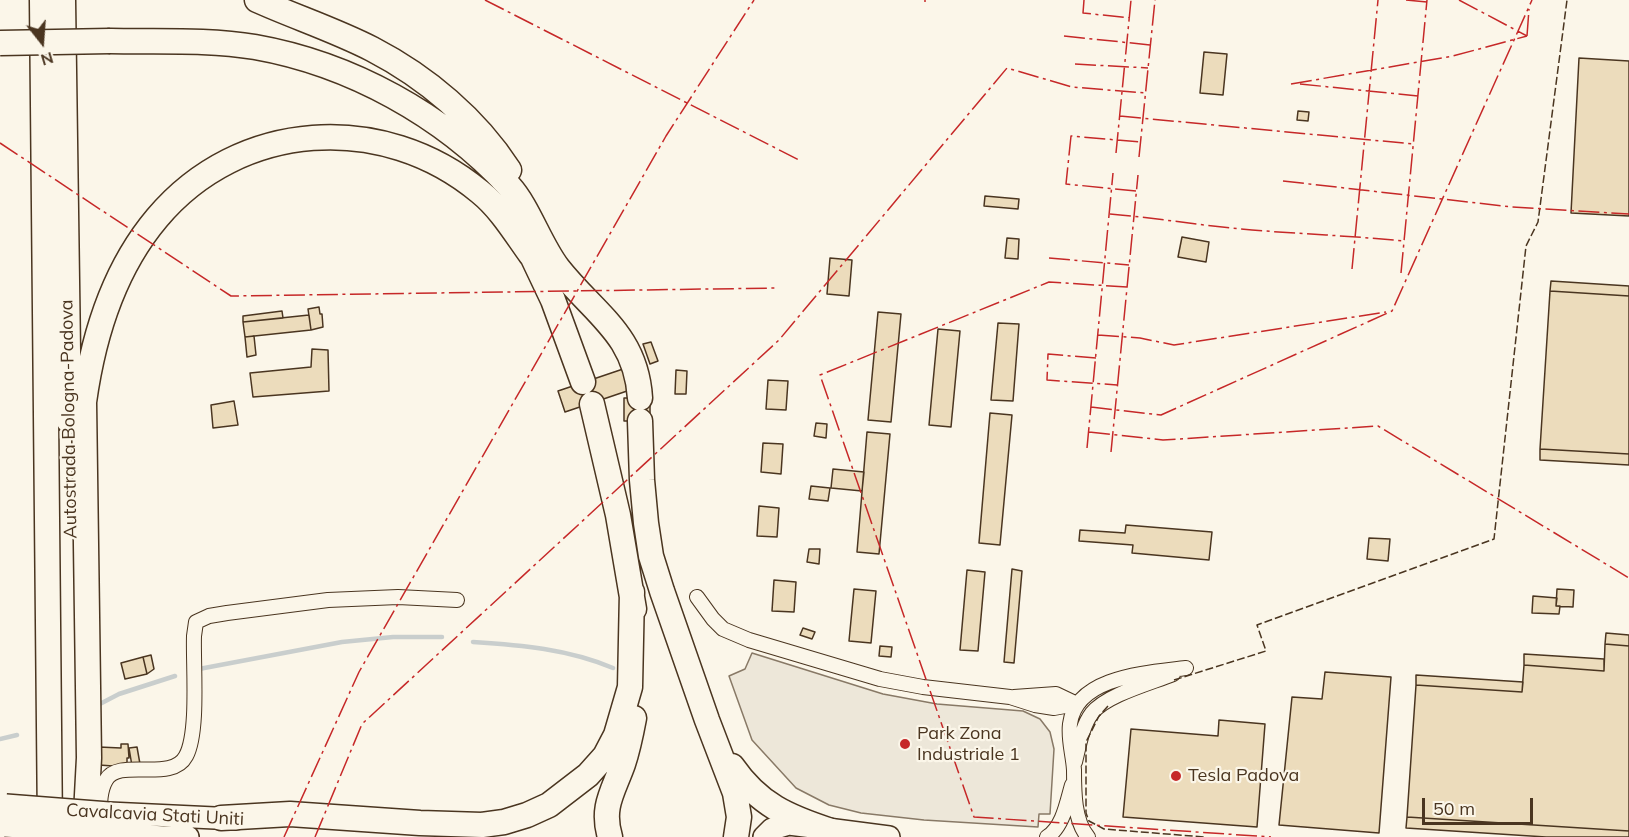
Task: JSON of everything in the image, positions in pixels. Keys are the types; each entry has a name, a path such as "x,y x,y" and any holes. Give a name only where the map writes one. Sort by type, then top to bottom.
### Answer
{"highway":[{"path":"26,0 45,171"},
{"name":"Autostrada Bologna-Padova","path":"42,0 50,837"},
{"name":"Autostrada Bologna-Padova","path":"63,0 75,837"},
{"path":"257,0 371,49 423,81 454,107 484,136 511,172 530,207 556,266"},
{"path":"0,43 189,42 254,47 303,59 348,74 386,92 461,141 511,188 556,266 621,336 637,372 642,480 651,556 738,805 736,837"},
{"path":"85,837 89,758 84,402 87,376 107,308 128,260 156,219 193,183 248,153 307,138 346,136 398,146 451,171 495,206 531,255"},
{"path":"494,171 553,300 587,393 618,515 632,592 639,654 637,693 629,745 608,800 606,818 610,837"},
{"path":"221,818 290,814 482,825 504,822 549,805 588,775 605,756 616,735 630,687 632,592"},
{"path":"707,720 746,786 764,802 782,813 831,831"}],"main road":[{"name":"Cavalcavia Stati Uniti","path":"3,816 162,837 188,837"},
{"name":"Cavalcavia Stati Uniti","path":"106,828 221,818 485,837"},
{"path":"764,837 772,829 789,824 889,837"}],"street":[{"path":"106,828 101,794 107,777 117,771 176,766 186,757 193,734 196,622 209,616 328,600 398,597 457,600"},
{"path":"698,597 723,629 749,640 880,679 923,687 1010,697 1054,708 1076,704 1091,713"},
{"path":"1047,837 1053,833 1061,818 1074,773 1086,724 1091,713 1100,704 1115,696 1186,668 1146,673 1105,684 1088,691 1076,704 1070,723 1069,742 1074,773 1079,821 1088,837"}],"shaded area":[{"name":"Park Zona Industriale 1","path":"752,653 883,694 937,704 1023,711 1040,719 1050,732 1054,749 1050,814 1039,814 1038,827 924,820 861,813 829,805 796,788 752,740 729,676 745,669"}],"building":[{"path":"1204,52 1227,54 1223,95 1200,93"},
{"path":"1579,58 1629,61 1629,216 1571,213"},
{"path":"1298,111 1309,112 1308,121 1297,120"},
{"path":"985,196 1019,199 1018,209 984,206"},
{"path":"1182,237 1209,242 1206,262 1178,257"},
{"path":"1007,238 1019,239 1018,259 1005,258"},
{"path":"830,258 852,260 849,296 827,294"},
{"path":"1551,281 1629,286 1629,296 1550,291"},
{"path":"1550,291 1629,296 1629,454 1540,449"},
{"path":"319,307 323,327 311,330 308,309"},
{"path":"282,311 283,318 243,322 243,316"},
{"path":"878,312 901,314 891,422 868,420"},
{"path":"309,315 311,330 245,337 243,322"},
{"path":"998,323 1019,324 1013,401 991,400"},
{"path":"938,329 960,331 951,427 929,425"},
{"path":"254,336 256,355 247,357 245,337"},
{"path":"651,342 658,361 650,364 643,344"},
{"path":"312,349 328,350 329,391 253,397 250,373 311,367"},
{"path":"626,368 633,389 565,412 558,391"},
{"path":"676,370 687,371 686,394 675,394"},
{"path":"768,380 788,381 786,410 766,409"},
{"path":"624,398 650,398 650,421 624,421"},
{"path":"234,401 238,425 213,428 211,405"},
{"path":"990,413 1012,415 1000,545 979,543"},
{"path":"816,423 827,424 826,438 814,436"},
{"path":"867,432 890,434 879,554 857,552"},
{"path":"763,443 783,444 781,474 761,472"},
{"path":"1540,449 1629,454 1629,465 1540,460"},
{"path":"833,469 864,472 862,491 831,488"},
{"path":"811,486 830,488 828,501 809,499"},
{"path":"759,506 779,508 777,537 757,536"},
{"path":"1126,525 1212,532 1209,560 1132,553 1133,545 1079,541 1080,530 1125,533"},
{"path":"1369,538 1390,539 1388,561 1367,559"},
{"path":"809,549 820,549 819,564 807,562"},
{"path":"1012,569 1022,571 1014,663 1004,662"},
{"path":"967,570 985,572 978,651 960,650"},
{"path":"774,580 796,582 794,612 772,611"},
{"path":"854,589 876,591 871,643 849,641"},
{"path":"1557,589 1574,590 1573,607 1556,606"},
{"path":"1533,596 1557,598 1556,606 1560,606 1559,614 1532,613"},
{"path":"803,628 815,632 812,639 800,635"},
{"path":"1606,633 1629,635 1629,646 1605,644"},
{"path":"1605,644 1629,646 1629,831 1407,817 1416,685 1522,692 1524,665 1604,671"},
{"path":"880,646 892,647 891,657 879,656"},
{"path":"1524,654 1604,659 1604,671 1524,665"},
{"path":"151,655 154,669 147,674 143,657"},
{"path":"143,657 147,674 125,679 121,663"},
{"path":"1325,672 1391,677 1379,833 1279,825 1292,697 1322,699"},
{"path":"1416,675 1523,682 1522,692 1416,685"},
{"path":"1219,720 1265,724 1257,827 1123,817 1131,729 1218,736"},
{"path":"121,744 128,744 127,767 99,765 99,747 121,748"},
{"path":"137,747 140,764 132,766 129,748"},
{"path":"1407,817 1629,831 1629,837 1546,837 1406,828"}],"waterway":[{"path":"199,669 342,642 393,637 442,637"},
{"path":"473,642 562,652 613,668"},
{"path":"96,706 119,694 175,676"},
{"path":"0,739 17,735"}],"fence":[{"path":"1174,680 1266,651 1257,625 1494,539 1526,246 1538,222 1567,0"},
{"path":"1108,706 1099,716 1086,742 1086,813 1089,821 1104,829 1205,837"}],"power":[{"path":"485,0 799,160"},
{"path":"284,837 359,672 666,136 754,0"},
{"path":"1084,0 1083,13 1130,18"},
{"path":"1116,153 1131,0"},
{"path":"1139,157 1155,0"},
{"path":"1352,269 1378,0"},
{"path":"1406,0 1427,2"},
{"path":"1401,273 1427,0"},
{"path":"1459,0 1527,36"},
{"path":"1091,407 1161,415 1392,311 1532,0"},
{"path":"1527,36 1529,9"},
{"path":"1064,36 1150,45"},
{"path":"1291,84 1453,56 1527,36"},
{"path":"1075,64 1148,68"},
{"path":"315,837 362,724 779,340 1007,68 1072,87 1145,93"},
{"path":"1300,84 1418,96"},
{"path":"1120,116 1413,144"},
{"path":"1136,191 1066,184 1071,136 1140,142"},
{"path":"0,143 231,296 777,288"},
{"path":"1087,448 1113,173"},
{"path":"1111,452 1138,175"},
{"path":"1283,181 1512,207 1629,214"},
{"path":"1110,214 1252,230 1404,241"},
{"path":"1049,258 1129,265"},
{"path":"1127,287 1049,282 820,375 974,817 1271,837"},
{"path":"1098,335 1140,338 1174,345 1386,312"},
{"path":"1096,358 1048,354 1047,380 1117,385"},
{"path":"1089,432 1163,440 1378,426 1629,578"}],"place":[{"name":"Park Zona Industriale 1","path":"905,744"},
{"name":"Tesla Padova","path":"1176,776"}]}
